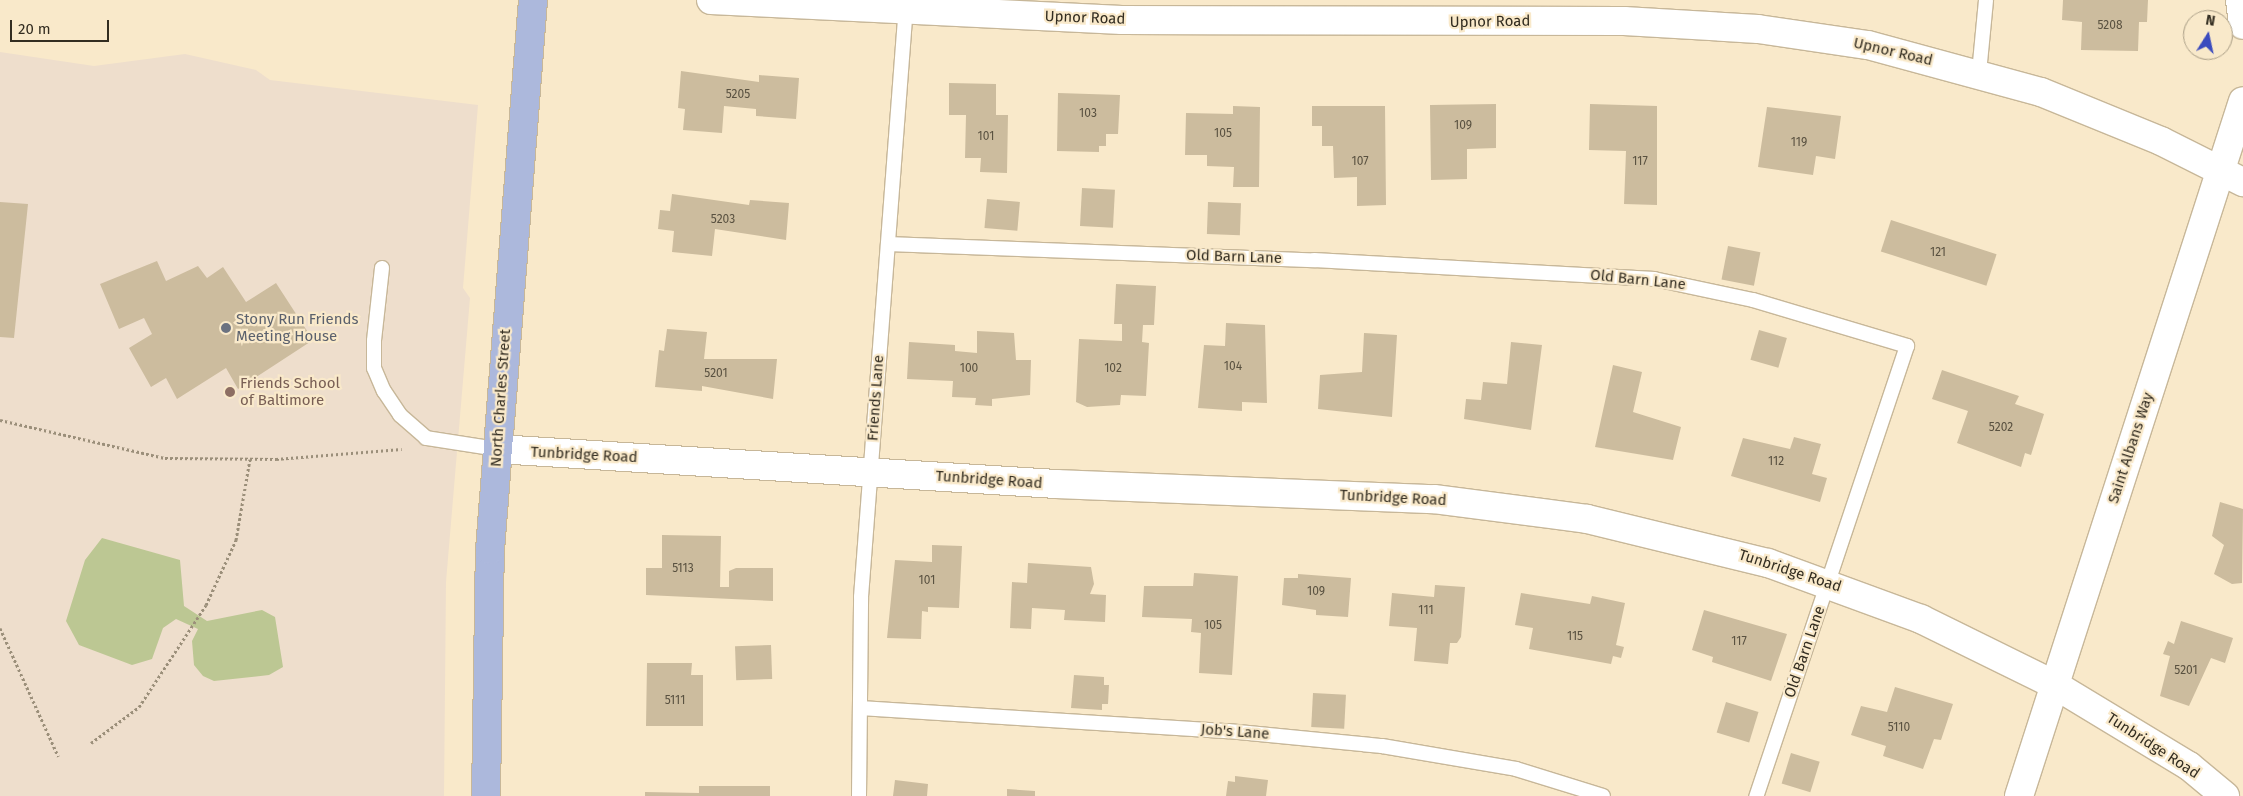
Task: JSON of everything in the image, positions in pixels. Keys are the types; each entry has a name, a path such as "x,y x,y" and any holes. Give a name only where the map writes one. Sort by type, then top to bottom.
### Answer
{"main road":[{"name":"North Charles Street","path":"486,796 488,606 497,449 533,0"}],"street":[{"name":"Upnor Road","path":"711,0 906,6 1260,23 1673,22 1807,35 1979,73 2096,113 2232,175"},
{"path":"2240,0 2243,25"},
{"name":"Saint Albans Way","path":"2019,796 2055,685 2232,175 2243,101"},
{"name":"Tunbridge Road","path":"497,449 870,472 1434,499 1528,509 1646,531 1828,582 1981,645 2055,685 2189,766 2225,796"}],"lane":[{"path":"1979,73 1986,0"},
{"name":"Friends Lane","path":"859,796 860,708 870,472 906,6"},
{"name":"Old Barn Lane","path":"888,244 1334,260 1654,279 1753,300 1907,346 1756,796"},
{"path":"382,268 374,368 400,414 426,438 497,449"},
{"name":"Job's Lane","path":"860,708 1382,746 1516,769 1603,796"}],"path":[{"path":"0,420 165,458 250,460 404,449 426,438"},
{"path":"91,743 138,707 206,605 236,540 250,460"},
{"path":"0,628 58,756"}],"shaded area":[{"name":"Friends School of Baltimore","path":"0,52 94,66 185,54 256,70 270,80 478,105 463,288 470,298 446,582 444,796 0,796"}],"green space":[{"path":"102,538 180,560 184,606 207,621 262,610 275,617 283,667 269,675 214,681 203,676 194,665 192,641 198,629 176,619 163,628 152,659 132,665 79,645 66,621 85,560"}],"building":[{"path":"2063,0 2148,0 2147,22 2139,22 2138,51 2081,50 2082,22 2062,20"},
{"path":"681,71 759,82 759,75 799,78 796,119 756,116 756,109 724,106 722,133 683,130 685,109 678,108"},
{"path":"949,83 996,84 996,115 1008,115 1007,173 980,172 981,158 965,158 966,115 949,115"},
{"path":"1058,93 1120,95 1118,134 1106,134 1106,146 1099,146 1099,152 1057,151"},
{"path":"1496,104 1496,148 1467,149 1467,179 1431,180 1430,105"},
{"path":"1590,104 1657,106 1657,205 1624,204 1626,151 1589,150"},
{"path":"1233,106 1260,107 1259,187 1233,187 1234,167 1207,166 1207,155 1185,155 1186,113 1233,114"},
{"path":"1312,106 1385,106 1386,205 1357,206 1357,177 1334,178 1333,146 1322,146 1322,126 1312,126"},
{"path":"1767,107 1841,116 1835,159 1816,156 1813,175 1758,167"},
{"path":"1082,188 1115,190 1113,228 1080,226"},
{"path":"672,194 749,205 750,200 789,203 786,240 715,229 712,256 672,252 674,231 658,229 660,210 670,211"},
{"path":"987,199 1020,202 1017,231 984,228"},
{"path":"0,202 28,204 14,338 0,337"},
{"path":"1208,202 1241,203 1240,235 1207,234"},
{"path":"1891,220 1997,254 1986,286 1881,251"},
{"path":"1728,246 1760,252 1754,286 1722,279"},
{"path":"157,261 166,281 198,266 207,278 223,267 246,302 276,283 313,340 238,389 226,368 177,399 166,378 151,387 129,348 152,334 144,318 119,329 100,284"},
{"path":"1116,284 1156,286 1154,325 1143,325 1142,342 1149,343 1146,396 1121,395 1120,405 1087,407 1076,402 1079,339 1122,341 1122,324 1114,324"},
{"path":"1226,323 1265,325 1267,403 1242,402 1242,411 1198,408 1204,345 1225,346"},
{"path":"667,329 707,332 704,359 777,359 773,399 702,386 702,391 655,387 659,350 664,351"},
{"path":"1759,330 1787,338 1778,368 1750,360"},
{"path":"977,331 1014,333 1016,360 1031,360 1030,395 992,399 992,406 975,405 976,398 952,397 953,381 907,379 909,342 955,345 955,351 977,353"},
{"path":"1364,333 1397,335 1392,417 1318,409 1320,375 1362,372"},
{"path":"1511,342 1542,345 1531,430 1464,419 1466,399 1481,400 1483,382 1507,384"},
{"path":"1613,365 1642,372 1633,412 1681,427 1673,460 1595,447"},
{"path":"1942,370 2019,396 2015,404 2044,414 2031,455 2025,453 2021,467 1957,443 1968,411 1932,399"},
{"path":"1794,437 1821,444 1812,474 1827,478 1820,502 1731,476 1743,438 1790,449"},
{"path":"2220,502 2243,509 2242,583 2232,584 2214,574 2224,545 2212,536"},
{"path":"662,535 721,536 720,587 729,587 729,571 736,568 773,568 773,601 646,595 646,568 662,568"},
{"path":"932,545 962,546 959,608 928,607 928,612 922,611 921,639 887,638 895,560 932,562"},
{"path":"1028,563 1091,567 1094,584 1090,594 1106,595 1105,622 1064,620 1065,610 1032,608 1031,629 1010,628 1012,582 1027,583"},
{"path":"1194,573 1238,576 1232,675 1199,673 1201,633 1191,632 1192,619 1142,617 1144,586 1193,586"},
{"path":"1298,574 1351,578 1348,617 1316,615 1316,610 1282,605 1284,578 1298,578"},
{"path":"1435,585 1465,587 1461,637 1457,643 1450,643 1448,664 1414,661 1417,628 1389,626 1392,593 1434,597"},
{"path":"1521,593 1590,604 1592,596 1625,603 1616,645 1624,647 1621,658 1613,656 1611,664 1529,649 1533,628 1515,625"},
{"path":"1704,610 1787,634 1771,681 1712,662 1713,657 1692,650"},
{"path":"2181,621 2233,638 2225,663 2211,658 2189,706 2160,696 2170,656 2163,654 2168,641 2174,644"},
{"path":"771,645 772,679 736,680 735,646"},
{"path":"647,663 692,663 691,675 703,675 703,726 646,726"},
{"path":"1074,675 1104,677 1104,685 1109,685 1108,704 1102,704 1102,710 1071,708"},
{"path":"1895,687 1953,704 1941,740 1934,739 1923,769 1883,756 1886,746 1851,735 1861,706 1887,712"},
{"path":"1313,693 1346,695 1344,729 1311,727"},
{"path":"1726,702 1759,712 1749,743 1717,733"},
{"path":"1791,753 1820,762 1810,792 1782,784"},
{"path":"1235,776 1268,780 1266,796 1226,796 1228,781 1235,782"},
{"path":"895,780 928,784 927,796 893,796"},
{"path":"699,786 770,786 770,796 645,796 645,792 699,793"},
{"path":"1007,789 1035,791 1035,796 1007,796"}],"place":[{"name":"Stony Run Friends Meeting House","path":"226,328"},
{"name":"Friends School of Baltimore","path":"230,392"}]}
